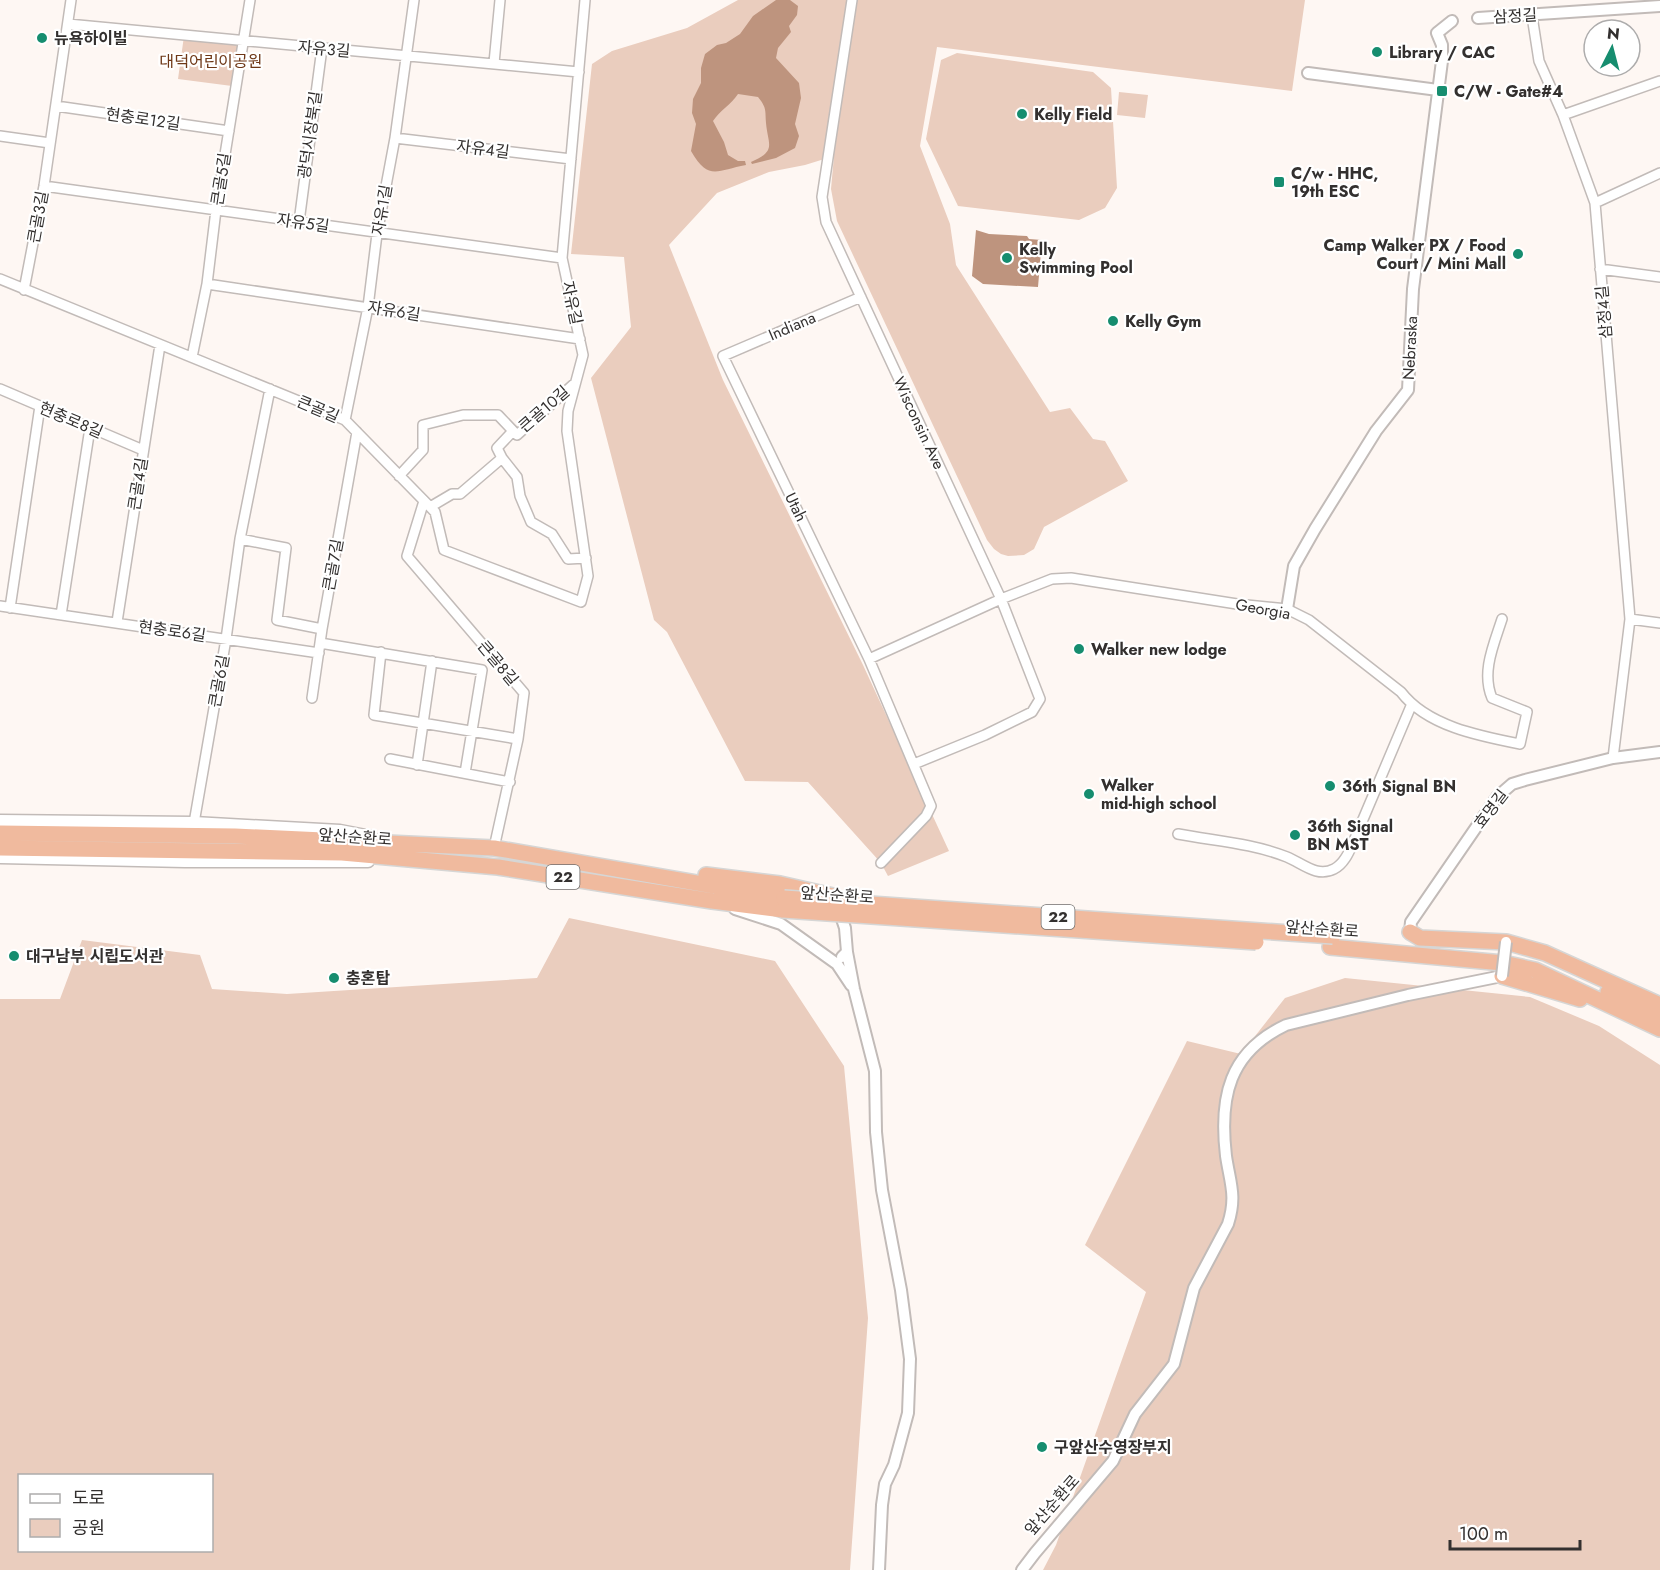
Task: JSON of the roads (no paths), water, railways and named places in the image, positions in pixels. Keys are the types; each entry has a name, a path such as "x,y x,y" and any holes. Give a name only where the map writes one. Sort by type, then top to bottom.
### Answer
{"highway":[{"name":"앞산순환로","path":"0,833 410,852 494,848 593,864 784,904"},
{"name":"앞산순환로","path":"0,848 234,844"},
{"name":"앞산순환로","path":"410,852 711,901 784,904 1331,942 1539,964 1554,968 1660,1016"},
{"path":"593,864 625,865 780,884 833,896"},
{"path":"1410,932 1420,938 1506,942 1545,953 1660,1005"},
{"name":"앞산순환로","path":"1331,942 1503,963 1535,970 1660,1029"},
{"path":"1502,976 1575,997 1660,1036"}],"main road":[{"path":"0,821 194,823 340,831 410,852"},
{"path":"0,857 247,861 410,852"}],"street":[{"name":"큰골3길","path":"24,290 44,186 71,0"},
{"name":"큰골5길","path":"192,357 207,284 216,210 250,0"},
{"name":"자유1길","path":"345,420 368,307 377,234 395,138 414,0"},
{"path":"494,63 500,0"},
{"name":"자유길","path":"580,603 588,576 567,431 568,411 582,355 562,258 585,0"},
{"name":"Wisconsin Ave","path":"852,0 822,196 826,222 1001,599 1040,699 1032,712 985,735 914,764"},
{"name":"삼정길","path":"1478,18 1660,6"},
{"name":"삼정4길","path":"1532,16 1539,62 1563,115 1594,203 1630,619 1613,758"},
{"name":"Nebraska","path":"1287,609 1294,566 1376,431 1408,390 1413,289 1442,45 1437,33 1452,21"},
{"name":"자유3길","path":"68,24 579,72"},
{"name":"광덕시장북길","path":"299,222 322,48"},
{"path":"1308,74 1438,90"},
{"path":"1563,115 1660,81"},
{"name":"현충로12길","path":"56,106 229,131"},
{"path":"0,136 50,143"},
{"name":"자유4길","path":"395,138 571,159"},
{"path":"1594,203 1660,173"},
{"name":"자유5길","path":"44,186 562,258"},
{"path":"1600,269 1660,277"},
{"name":"큰골길","path":"0,279 345,420 435,512 444,550 580,603"},
{"name":"자유6길","path":"207,284 580,339"},
{"name":"Indiana","path":"723,356 861,297"},
{"name":"큰골4길","path":"117,622 160,345"},
{"name":"Utah","path":"723,356 869,659 931,806 926,816 881,863"},
{"name":"큰골10길","path":"399,476 423,450 423,425 463,415 498,416 517,435 576,382"},
{"name":"현충로8길","path":"0,389 143,450"},
{"name":"큰골6길","path":"194,823 226,639 240,539 270,389"},
{"name":"현충로6길","path":"40,406 5,607 226,639 381,652 482,670 472,731"},
{"path":"61,615 90,428"},
{"name":"큰골10길","path":"502,458 496,448 513,431"},
{"name":"큰골7길","path":"312,698 322,628 357,432"},
{"path":"427,504 452,494 460,494 502,458 517,477 520,496 531,522 552,534 568,559 586,558"},
{"name":"큰골8길","path":"427,504 407,556 524,693 510,782 494,848"},
{"path":"240,539 286,548 278,620 322,628"},
{"name":"Georgia","path":"869,659 1001,599 1052,579 1071,578 1237,604 1287,609 1309,620 1401,692 1411,706 1449,725 1520,744 1527,712 1492,698 1488,690 1488,667 1502,619"},
{"path":"1630,619 1660,623"},
{"path":"381,652 374,715 518,739"},
{"path":"417,765 432,661"},
{"path":"1179,834 1232,842 1287,857 1309,869 1322,871 1335,869 1345,859 1353,843 1411,706"},
{"path":"465,773 472,731"},
{"name":"효명길","path":"1410,932 1411,922 1497,797 1512,784 1613,758 1660,752"},
{"path":"390,759 510,782"},
{"path":"833,896 845,928 854,989 866,1028 875,1071 876,1132 882,1190 899,1279 910,1359 908,1413 894,1465 885,1484 882,1504 879,1570"},
{"path":"711,901 781,924 837,964 854,989"},
{"path":"1502,976 1506,942"},
{"path":"828,957 843,957 848,952"},
{"name":"앞산순환로","path":"1022,1570 1113,1461 1135,1414 1174,1364 1194,1288 1228,1224 1234,1201 1226,1148 1225,1102 1228,1085 1238,1064 1267,1034 1286,1025 1358,1006 1502,976"}],"place":[{"name":"뉴욕하이빌","path":"42,38"},
{"name":"Library / CAC","path":"1377,52"},
{"name":"C/W - Gate#4","path":"1442,91"},
{"name":"Kelly Field","path":"1022,114"},
{"name":"C/w - HHC, 19th ESC","path":"1279,182"},
{"name":"Camp Walker PX / Food Court / Mini Mall","path":"1518,254"},
{"name":"Kelly Swimming Pool","path":"1007,258"},
{"name":"Kelly Gym","path":"1113,321"},
{"name":"Walker new lodge","path":"1079,649"},
{"name":"36th Signal BN","path":"1330,786"},
{"name":"Walker mid-high school","path":"1089,794"},
{"name":"36th Signal BN MST","path":"1295,835"},
{"name":"대구남부 시립도서관","path":"14,956"},
{"name":"충혼탑","path":"334,978"},
{"name":"구앞산수영장부지","path":"1042,1447"}],"park label":[{"name":"대덕어린이공원","path":"211,61"}]}
